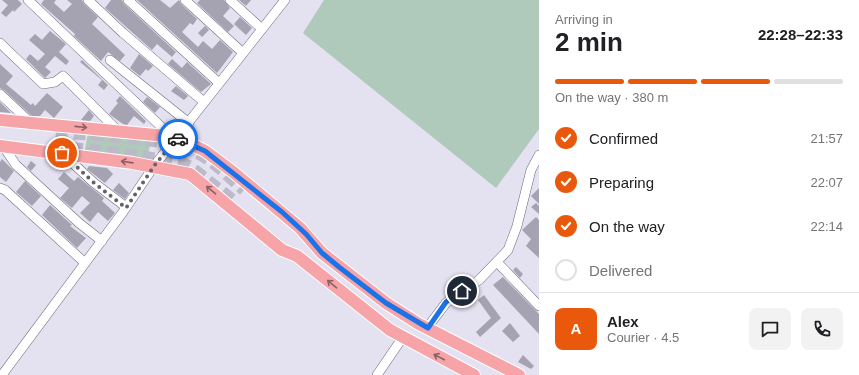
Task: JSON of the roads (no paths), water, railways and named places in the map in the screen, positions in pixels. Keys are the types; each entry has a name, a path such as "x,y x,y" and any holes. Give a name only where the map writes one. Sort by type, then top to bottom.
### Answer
{"main road":[{"path":"0,120 118,131 174,138 205,151 233,172 300,228 322,253"},
{"path":"0,126 56,132"},
{"path":"1,144 57,150 154,166 190,174 282,250 297,256"},
{"path":"244,190 386,303 502,371 519,375"},
{"path":"234,201 297,256 390,330 474,375"}],"street":[{"path":"28,0 174,138"},
{"path":"88,0 123,33 204,102"},
{"path":"128,0 219,83"},
{"path":"185,0 243,53"},
{"path":"230,0 262,29"},
{"path":"2,375 126,208 174,138 189,123 285,0"},
{"path":"0,43 43,84 55,82 63,76 118,131"},
{"path":"110,60 189,123"},
{"path":"0,94 30,122"},
{"path":"1,144 16,165 74,218 102,241"},
{"path":"57,150 93,182 126,208"},
{"path":"428,328 446,302 479,280 508,250 517,226 530,170 539,155"},
{"path":"0,188 5,190 85,263"},
{"path":"497,262 539,306"},
{"path":"377,375 403,337"}],"tunnel":[{"path":"56,132 134,138 174,145 206,158 221,169 244,190"},
{"path":"53,146 134,155 183,163 192,168 234,201"}]}
